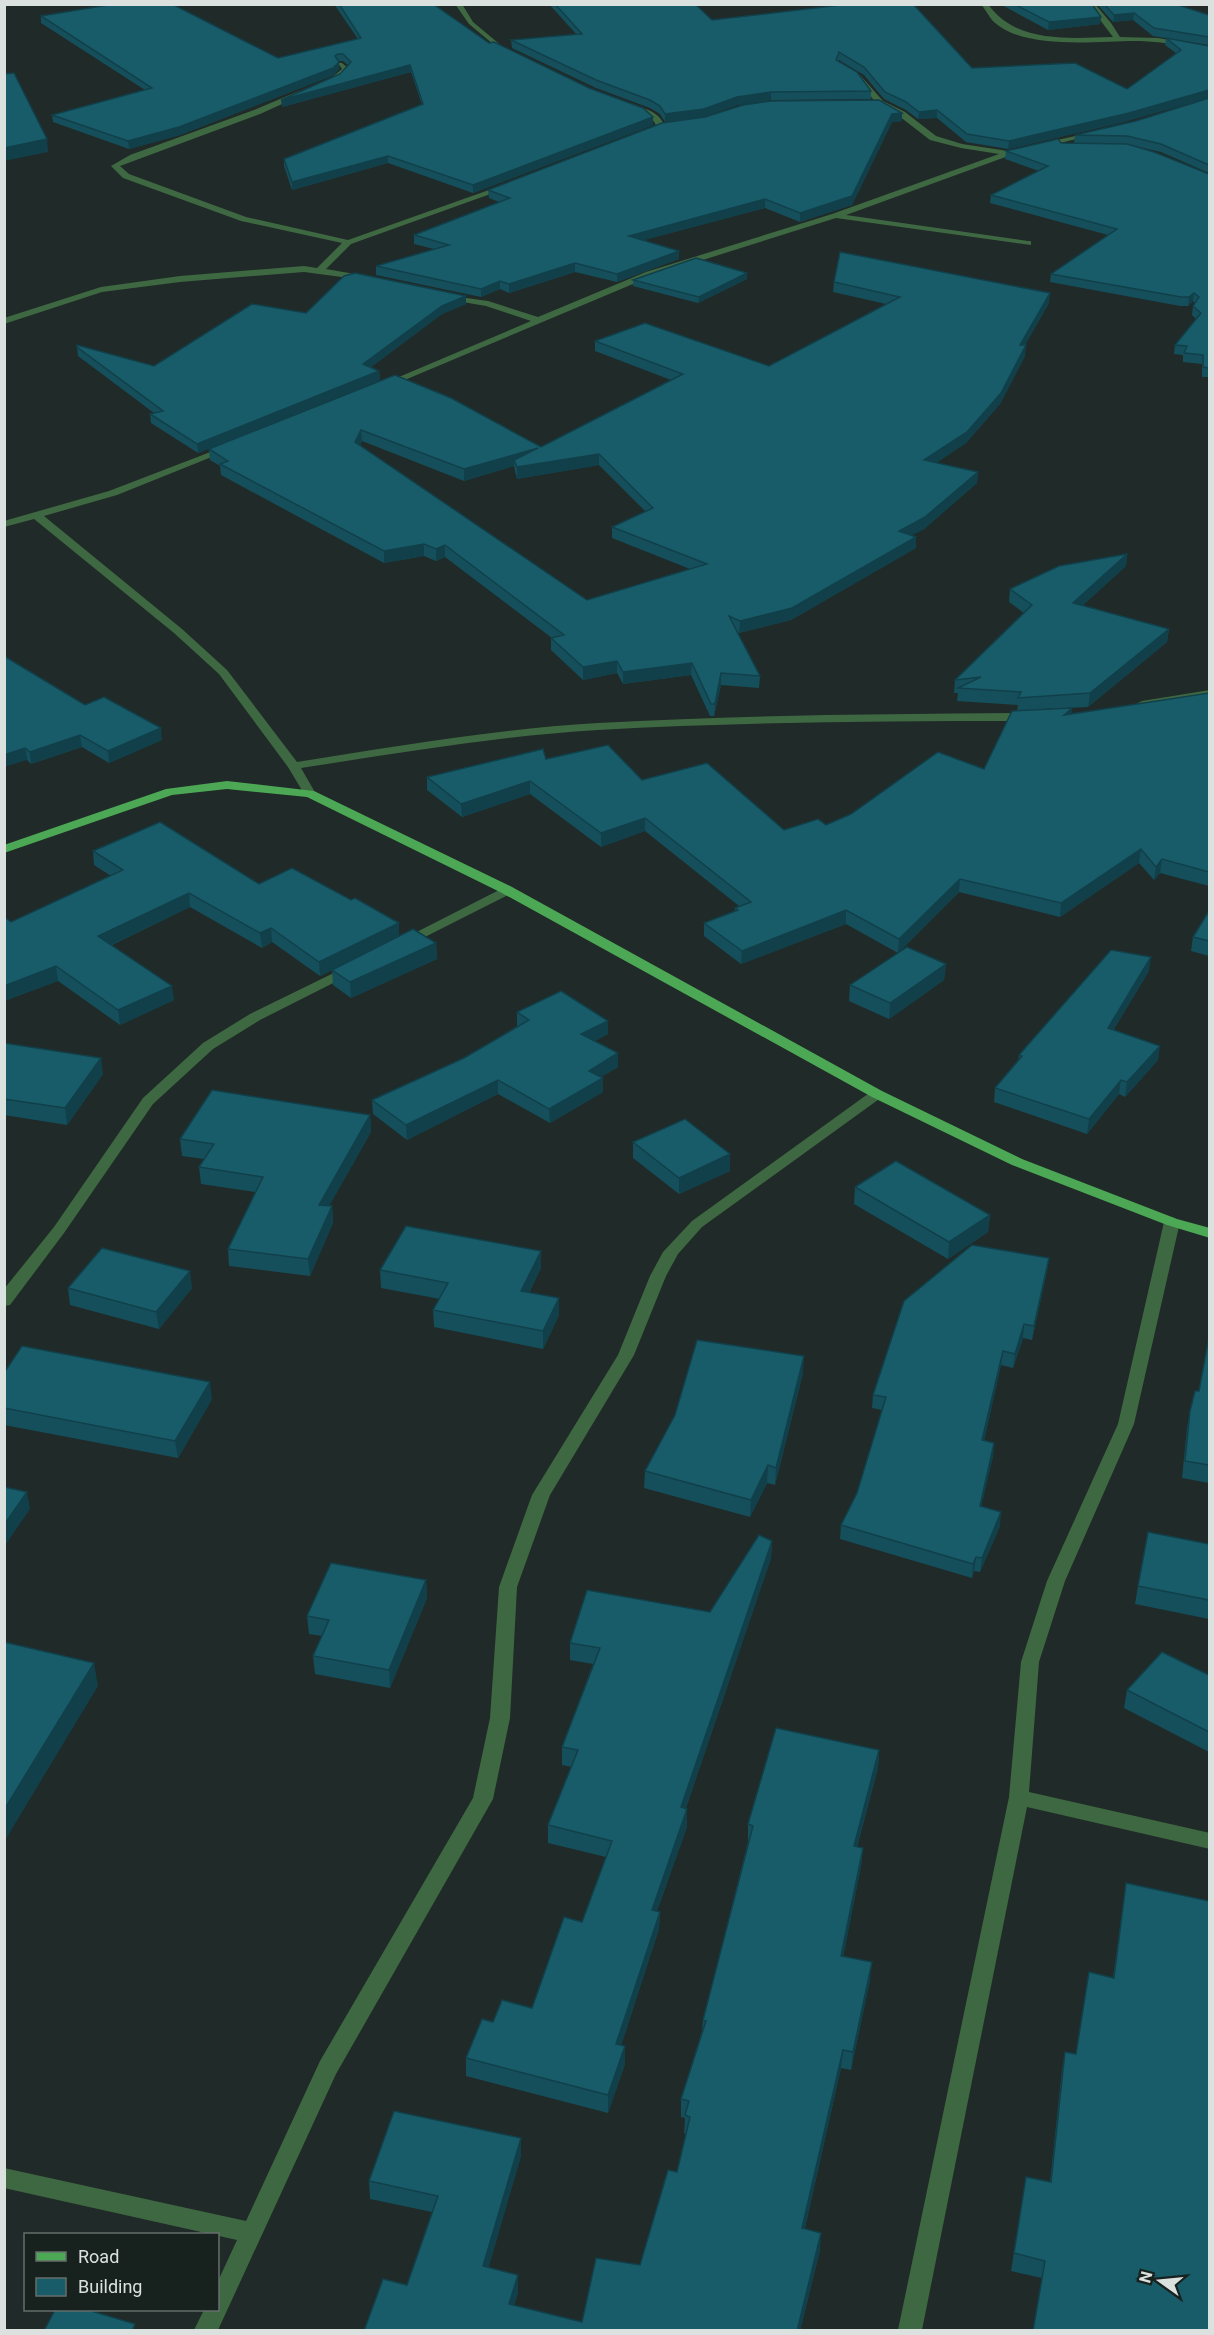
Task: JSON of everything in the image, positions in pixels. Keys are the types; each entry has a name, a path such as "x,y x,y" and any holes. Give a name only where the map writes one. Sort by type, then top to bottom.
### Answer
{"main road":[{"path":"4,849 170,792 227,785 310,794 507,890 877,1094 1017,1162 1172,1222 1209,1233"}],"street":[{"path":"458,4 471,23 495,45 512,56"},
{"path":"984,4 988,13 998,24 1012,31 1054,38 1166,41 1209,49"},
{"path":"1091,4 1109,24 1118,39"},
{"path":"328,82 337,78 346,69 340,64"},
{"path":"853,73 860,77 880,103 902,114 933,138 961,146 1010,153"},
{"path":"309,89 256,112 133,157 115,166 126,176 244,219 348,242 514,184"},
{"path":"621,103 650,112 664,127 650,130"},
{"path":"871,103 880,103"},
{"path":"376,389 649,274 835,216 1010,153 1098,133"},
{"path":"1030,148 1076,147"},
{"path":"835,216 1028,243"},
{"path":"320,270 348,242"},
{"path":"4,321 70,298 131,284 320,270 379,281"},
{"path":"437,295 488,304 538,320"},
{"path":"4,524 112,493 236,446"},
{"path":"35,514 223,672 294,766 310,794"},
{"path":"1133,706 1209,693"},
{"path":"294,766 466,739 597,727 830,718 1043,717"},
{"path":"391,948 507,890"},
{"path":"4,1300 59,1230 148,1101 208,1046 255,1017 360,964"},
{"path":"219,2303 328,2068 483,1799 500,1718 507,1587 541,1495 626,1355 670,1252 698,1224 877,1094"},
{"path":"910,2331 1019,1797 1030,1662 1056,1581 1126,1424 1172,1222"},
{"path":"1019,1797 1209,1841"},
{"path":"4,2178 250,2232"},
{"path":"206,2331 216,2311"}],"building":[{"path":"114,4 172,4 278,58 361,38 339,4 433,4 489,43 494,42 589,88 643,108 653,117 473,185 388,156 292,182 284,159 423,104 410,65 281,100 340,74 351,62 343,54 338,54 335,56 339,62 333,68 179,127 128,141 52,115 152,88 41,16"},
{"path":"555,4 695,4 712,20 849,4 913,4 972,68 1075,63 1127,89 1181,50 1166,38 1209,46 1209,90 1129,113 1009,141 967,134 937,110 919,112 906,102 885,92 864,67 839,52 836,60 857,72 871,91 771,92 737,97 704,109 665,114 660,106 650,100 596,80 511,40 582,34"},
{"path":"1014,4 1092,4 1101,17 1049,22"},
{"path":"1104,4 1175,4 1209,15 1209,37 1154,28 1134,13 1114,15"},
{"path":"14,73 47,139 4,148 4,74"},
{"path":"1209,98 1209,165 1161,144 1127,136 1075,135 1136,121"},
{"path":"879,100 902,113 892,114 852,196 800,213 765,199 629,236 679,251 617,274 575,263 509,284 500,281 481,289 376,266 449,245 414,235 510,198 488,190 662,123 705,117 743,105 771,101"},
{"path":"1058,139 1061,143 1127,144 1209,174 1209,368 1203,367 1203,355 1184,353 1187,346 1175,345 1201,313 1193,306 1199,297 1194,293 1189,297 1181,297 1051,274 1117,229 991,195 1048,166 1006,151"},
{"path":"840,252 1050,293 1020,345 1026,345 1001,393 967,432 924,460 978,472 925,517 899,531 916,537 792,608 740,621 729,616 760,676 721,673 715,704 711,704 692,663 623,672 617,661 583,667 551,638 564,635 445,545 436,549 424,544 384,551 220,464 228,461 209,449 395,375 451,398 541,447 683,374 595,341 645,323 769,366 900,297 834,282","holes":["361,430 464,469 538,448 514,460 517,467 599,454 653,508 612,527 707,564 587,600 355,442"]},
{"path":"696,258 747,273 699,297 633,280"},
{"path":"355,273 466,296 442,306 363,364 379,371 197,444 150,414 163,411 77,347 77,345 154,366 252,304 306,313 344,276"},
{"path":"1127,554 1073,603 1169,629 1090,693 1018,698 1021,692 958,688 981,677 955,680 1032,605 1010,589 1059,566"},
{"path":"4,656 85,705 104,697 161,728 108,751 80,735 30,752 25,748 4,755"},
{"path":"1209,693 1209,872 1162,859 1156,867 1141,849 1061,903 960,879 899,939 846,910 742,951 704,923 738,910 735,908 751,902 645,818 601,833 530,781 461,804 427,777 543,749 546,759 608,745 642,780 707,763 784,830 818,819 826,825 851,814 938,752 984,769 1012,711 1072,708 1064,715"},
{"path":"160,822 259,884 292,868 351,900 355,898 399,923 319,962 271,928 260,933 189,893 98,936 172,986 118,1010 56,966 4,986 4,917 11,922 123,870 93,851"},
{"path":"1209,911 1209,941 1193,937"},
{"path":"413,929 436,943 350,982 332,970"},
{"path":"907,947 946,964 890,1003 850,985"},
{"path":"1111,950 1151,957 1108,1028 1160,1046 1127,1082 1121,1080 1089,1119 995,1088 1022,1056 1019,1055"},
{"path":"561,991 608,1021 581,1034 618,1053 589,1071 603,1078 549,1109 498,1080 406,1125 372,1100 464,1058 529,1020 517,1012"},
{"path":"4,1043 101,1058 65,1108 4,1099"},
{"path":"212,1090 370,1115 319,1205 332,1206 308,1259 228,1249 263,1177 199,1167 214,1144 180,1139"},
{"path":"685,1119 730,1154 679,1178 633,1142"},
{"path":"896,1161 990,1215 949,1242 855,1187"},
{"path":"406,1226 541,1251 521,1291 559,1298 543,1331 433,1310 448,1283 380,1270"},
{"path":"972,1245 1049,1258 1034,1326 1024,1324 1015,1354 1003,1351 982,1440 994,1443 980,1506 1001,1512 982,1558 976,1557 973,1564 841,1525 857,1493 886,1397 873,1395 904,1301"},
{"path":"102,1248 190,1271 156,1312 68,1288"},
{"path":"1209,1337 1209,1465 1185,1461 1190,1411 1195,1391 1199,1391"},
{"path":"697,1340 804,1356 776,1468 768,1465 751,1500 645,1471 675,1415"},
{"path":"22,1346 210,1382 175,1441 4,1408 4,1373"},
{"path":"4,1487 27,1492 4,1525"},
{"path":"1148,1532 1209,1544 1209,1600 1138,1586"},
{"path":"759,1535 772,1541 681,1807 687,1809 652,1910 660,1912 616,2044 625,2046 608,2095 466,2058 482,2019 493,2022 502,2000 532,2008 564,1917 582,1922 612,1841 548,1825 578,1750 562,1747 600,1648 570,1643 587,1590 710,1612"},
{"path":"331,1563 426,1580 389,1670 313,1656 329,1620 307,1616"},
{"path":"4,1642 94,1663 4,1810"},
{"path":"1162,1652 1209,1675 1209,1732 1127,1690"},
{"path":"776,1728 879,1750 854,1846 863,1848 841,1956 872,1962 853,2052 843,2050 802,2228 821,2233 797,2331 364,2331 383,2279 407,2285 438,2196 369,2181 394,2111 521,2138 483,2266 518,2275 509,2304 582,2322 596,2258 640,2265 668,2170 677,2172 690,2117 685,2115 689,2101 681,2099 706,2021 703,2020 753,1826 748,1824"},
{"path":"1126,1883 1209,1901 1209,2331 1033,2331 1045,2261 1014,2253 1026,2177 1051,2182 1065,2052 1076,2054 1089,1972 1114,1978"},
{"path":"54,2311 91,2311 135,2324 132,2331 44,2331"}]}
